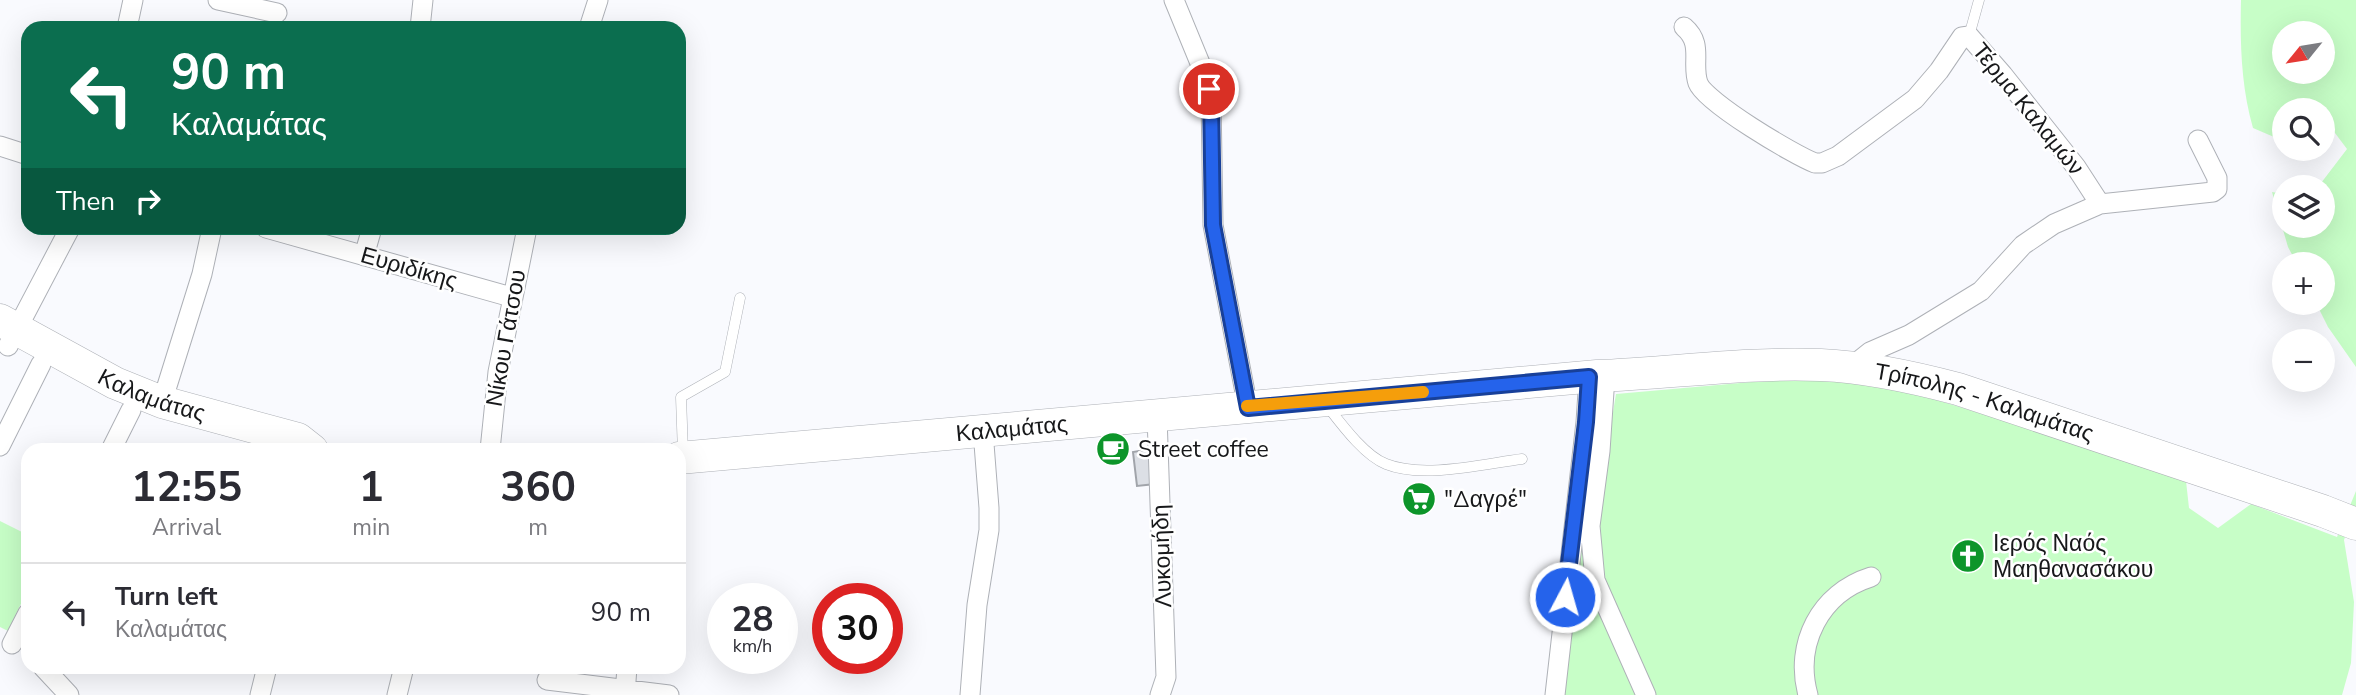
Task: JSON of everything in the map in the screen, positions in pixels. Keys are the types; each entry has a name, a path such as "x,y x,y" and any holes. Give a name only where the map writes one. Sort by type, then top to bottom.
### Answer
{"main road":[{"name":"Καλαμάτας","path":"7,334 41,364 101,398 131,410 246,443"},
{"name":"Καλαμάτας","path":"7,334 162,402 298,439 303,443"},
{"name":"Τρίπολης - Καλαμάτας","path":"1597,376 1761,365 1821,365 1900,374 1958,389 2356,524"},
{"name":"Καλαμάτας","path":"686,458 1597,376"}],"street":[{"path":"128,21 133,0"},
{"path":"218,0 277,14"},
{"path":"421,21 423,0"},
{"path":"591,21 598,0"},
{"path":"1174,0 1211,98 1213,225 1248,408"},
{"name":"Τέρμα Καλαμών","path":"1684,27 1696,45 1697,79 1706,94 1766,135 1815,163 1838,156 1915,99 1962,37 1969,36 2076,167 2100,204 2042,229 2023,244 1981,291 1909,335 1870,352 1860,360 1856,368"},
{"path":"2100,204 2213,192 2217,189 2217,178 2198,140"},
{"path":"0,146 21,153"},
{"path":"7,334 66,235"},
{"path":"162,402 202,274 210,235"},
{"name":"Ευριδίκης","path":"290,235 511,297"},
{"path":"364,256 370,235"},
{"name":"Νίκου Γάτσου","path":"491,443 498,372 525,235"},
{"path":"0,446 41,364"},
{"path":"1555,695 1586,422 1597,376"},
{"path":"1597,376 1600,451 1590,526 1595,580 1646,695"},
{"path":"114,443 131,410"},
{"name":"Λυκομήδη","path":"1157,416 1166,677 1160,695"},
{"path":"970,695 977,605 989,530 983,431"},
{"path":"1808,695 1804,680 1804,647 1814,625 1825,609 1846,588 1871,577"},
{"path":"13,644 21,628"},
{"path":"50,674 69,695"},
{"path":"260,695 265,674"},
{"path":"397,695 402,674"},
{"path":"626,692 627,674"},
{"path":"547,680 626,692 669,695"}],"lane":[{"path":"1969,36 1979,0"},
{"path":"681,443 681,397 725,372 740,298"},
{"path":"1324,401 1362,446 1384,464 1416,472 1522,459"}],"green space":[{"path":"2241,0 2356,0 2356,367 2335,337 2335,329 2329,329 2322,315 2335,315 2335,252 2291,252 2285,238 2335,238 2335,175 2327,175 2347,149 2335,133 2335,98 2272,98 2272,136 2253,128 2241,48"},
{"path":"1785,379 1882,383 2186,481 2189,508 2218,528 2251,504 2337,537 2356,491 2356,506 2344,540 2354,602 2351,663 2342,695 1558,695 1590,429 1612,418 1616,394"},
{"path":"0,521 21,532 21,604 8,631 0,627"}],"building":[{"path":"1151,449 1155,484 1137,486 1133,452"}],"slow traffic":[{"path":"1247,406 1423,392"}],"place":[{"name":"Street coffee","path":"1113,449"},
{"name":"\"Δαγρέ\"","path":"1419,499"},
{"name":"Ιερός Ναός Μαηθανασάκου","path":"1968,556"}],"route":[{"path":"1209,89 1213,225 1248,408 1589,377 1565,597"}]}
